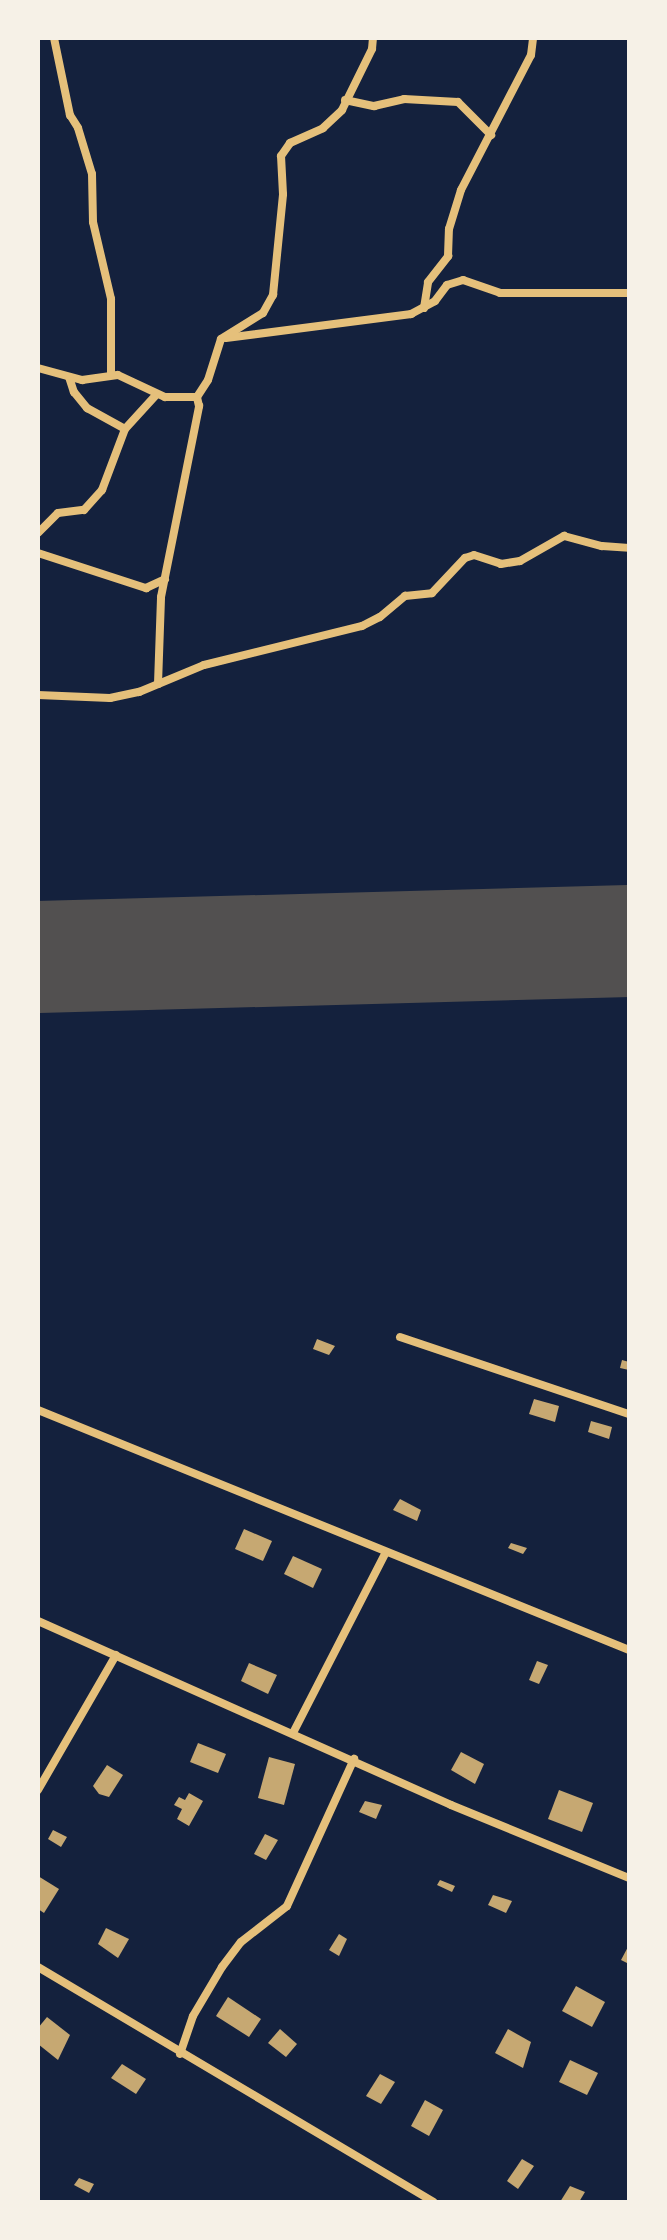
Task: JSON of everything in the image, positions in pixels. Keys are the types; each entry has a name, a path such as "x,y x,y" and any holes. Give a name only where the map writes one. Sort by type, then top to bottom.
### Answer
{"street":[{"path":"54,38 70,115 78,128 92,174 93,222 111,299 111,375"},
{"path":"158,684 161,597 199,406 197,397 208,380 221,339 263,313 273,295 283,194 281,156 290,143 333,121 365,64 373,38"},
{"path":"424,308 428,282 448,256 448,233 461,190 531,55 533,38"},
{"path":"345,100 374,106 404,99 458,102 491,135"},
{"path":"221,339 287,333 411,314 424,308 447,285 463,280 500,293 629,293"},
{"path":"38,368 82,380 111,375 157,394 197,397"},
{"path":"69,377 74,392 87,408 125,429"},
{"path":"38,533 58,513 84,510 102,490 125,429 157,394"},
{"path":"38,695 110,698 158,684 204,665 372,622 396,600 432,593 465,558 474,555 501,564 520,561 564,536 602,546 629,548"},
{"path":"38,553 146,588 161,597"},
{"path":"146,588 159,584 166,577"},
{"path":"400,1337 629,1414"},
{"path":"38,1410 629,1650"},
{"path":"293,1733 386,1552"},
{"path":"38,1621 354,1759 451,1805 629,1878"},
{"path":"38,1790 116,1655"},
{"path":"180,2054 193,2016 222,1967 241,1942 287,1906 354,1759"},
{"path":"38,1967 433,2202"}],"building":[{"path":"317,1339 335,1346 329,1355 313,1349"},
{"path":"622,1360 629,1362 629,1370 620,1368"},
{"path":"534,1399 559,1406 555,1422 529,1414"},
{"path":"591,1421 612,1427 609,1439 588,1432"},
{"path":"400,1499 421,1510 417,1521 393,1510"},
{"path":"244,1529 272,1541 263,1561 235,1549"},
{"path":"511,1543 527,1548 523,1554 508,1548"},
{"path":"293,1556 322,1569 313,1588 284,1574"},
{"path":"537,1661 548,1665 539,1684 529,1680"},
{"path":"249,1663 277,1675 268,1694 241,1681"},
{"path":"198,1743 226,1754 218,1773 190,1762"},
{"path":"461,1752 484,1764 475,1784 451,1770"},
{"path":"269,1757 295,1764 284,1805 258,1798"},
{"path":"107,1765 123,1775 109,1797 99,1794 93,1786"},
{"path":"559,1790 593,1803 582,1832 548,1819"},
{"path":"189,1793 203,1801 189,1826 177,1819 182,1809 174,1805 179,1797 185,1800"},
{"path":"365,1801 382,1805 376,1819 359,1812"},
{"path":"53,1830 67,1837 61,1847 48,1839"},
{"path":"265,1834 278,1840 266,1860 254,1854"},
{"path":"38,1876 59,1889 44,1913 38,1909"},
{"path":"440,1880 455,1886 452,1892 437,1885"},
{"path":"493,1895 512,1901 506,1913 488,1905"},
{"path":"106,1928 129,1939 118,1958 98,1944"},
{"path":"339,1934 347,1939 339,1956 329,1950"},
{"path":"629,1945 629,1964 621,1960"},
{"path":"576,1986 605,2002 592,2027 562,2011"},
{"path":"228,1997 261,2019 249,2037 216,2016"},
{"path":"47,2017 70,2035 58,2060 38,2044 38,2028"},
{"path":"280,2029 297,2044 286,2057 268,2043"},
{"path":"508,2029 531,2042 523,2068 495,2053"},
{"path":"570,2060 598,2073 587,2095 559,2082"},
{"path":"122,2064 146,2079 136,2094 111,2078"},
{"path":"380,2074 395,2082 381,2104 366,2096"},
{"path":"425,2100 443,2110 429,2136 411,2126"},
{"path":"522,2159 534,2166 518,2189 507,2181"},
{"path":"79,2178 94,2184 89,2193 74,2185"},
{"path":"570,2186 585,2192 579,2202 560,2202"}],"runway":[{"path":"38,957 629,941"}]}
